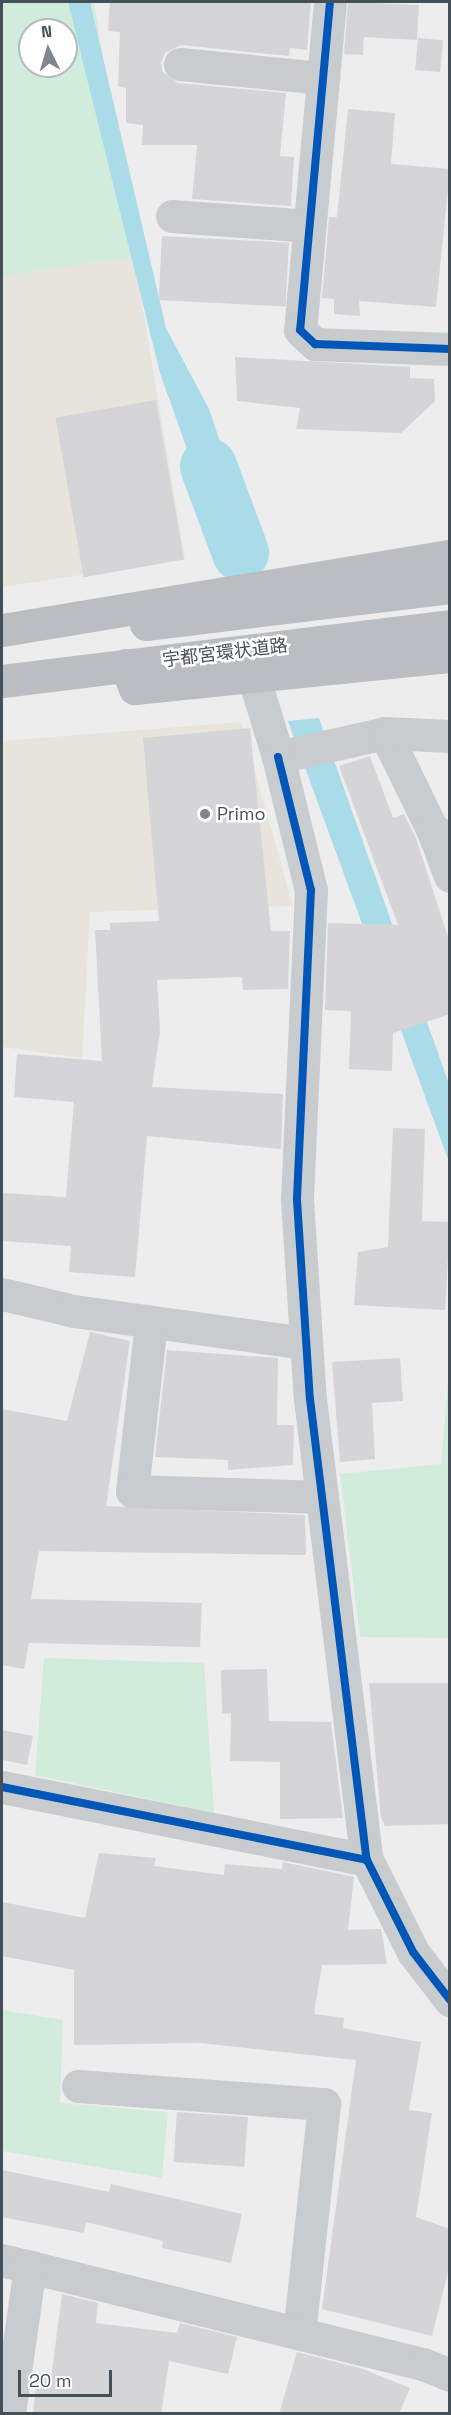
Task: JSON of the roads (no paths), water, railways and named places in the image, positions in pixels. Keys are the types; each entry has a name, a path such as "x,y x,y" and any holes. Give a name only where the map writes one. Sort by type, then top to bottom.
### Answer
{"highway":[{"path":"2,630 127,605 450,556"},
{"path":"2,641 450,587"},
{"name":"宇都宮環状道路","path":"2,681 450,626"},
{"path":"126,665 135,688 450,656"}],"street":[{"path":"330,2 300,330 315,344 450,350"},
{"path":"180,64 323,78"},
{"path":"172,216 310,226"},
{"path":"253,675 285,755 311,890 297,1200 306,1344 322,1497 367,1860 413,1952 450,2000"},
{"path":"285,755 385,733 450,736"},
{"path":"385,733 441,834 450,876"},
{"path":"2,1294 151,1322 306,1344"},
{"path":"151,1322 132,1491 322,1497"},
{"path":"2,1787 367,1860"},
{"path":"78,2086 324,2104 299,2333"},
{"path":"9,2414 16,2263 299,2333 450,2375"}],"water":[{"path":"68,2 90,2 166,328 209,409 253,538 220,542 160,373 78,42 78,18 72,18"},
{"path":"319,718 449,1084 449,1162 288,721"}],"waterway":[{"path":"208,466 240,552"}],"place":[{"name":"Primo","path":"205,814"}]}
